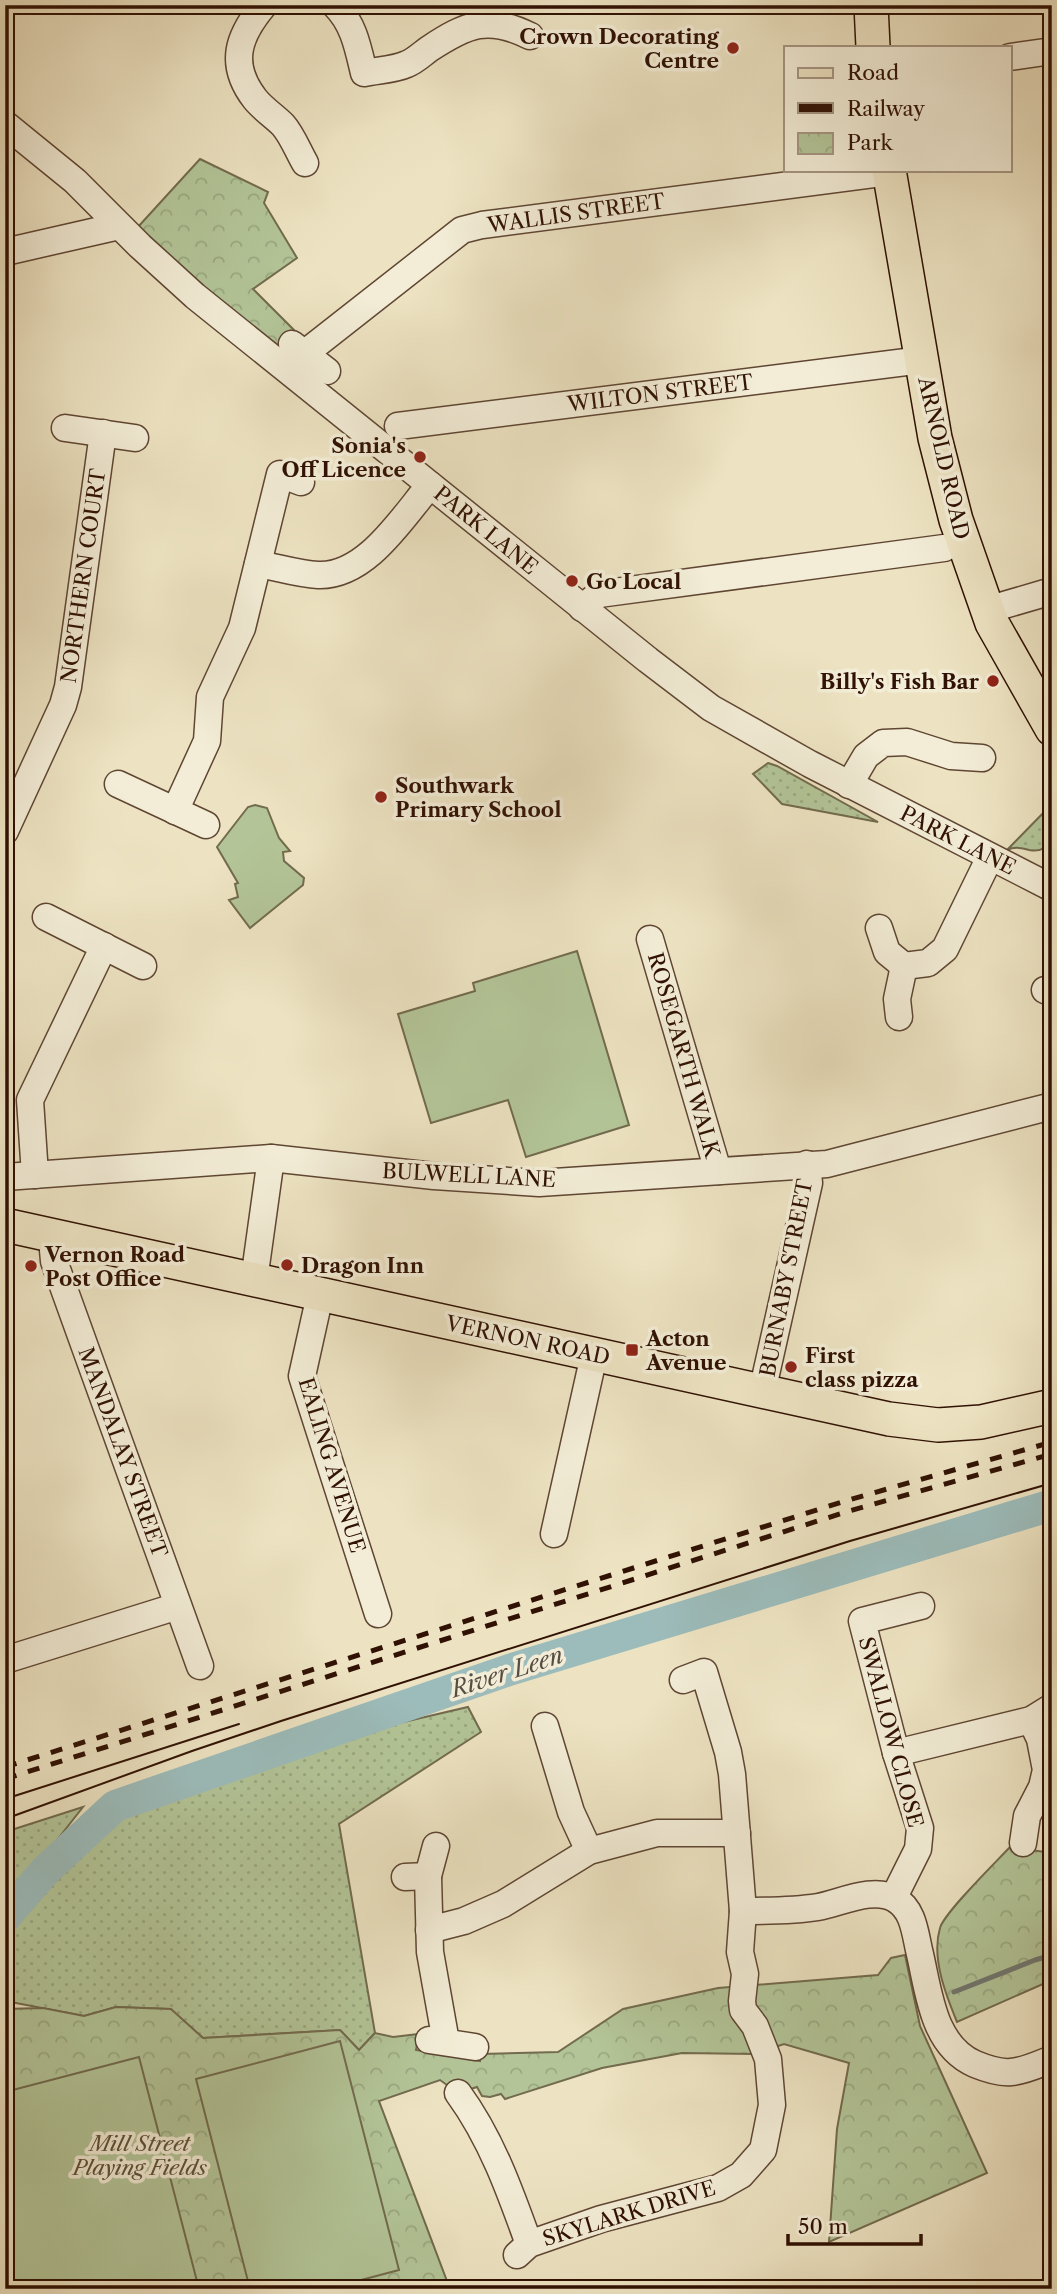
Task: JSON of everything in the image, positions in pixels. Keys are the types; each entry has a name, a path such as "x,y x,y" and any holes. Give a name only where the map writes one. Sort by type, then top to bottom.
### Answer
{"main road":[{"path":"871,5 873,46"},
{"name":"ARNOLD ROAD","path":"889,172 936,438 956,520 987,610 1052,728"},
{"name":"VERNON ROAD","path":"5,1225 889,1419 938,1425 981,1422 1052,1406"}],"street":[{"path":"264,5 249,22 239,48 238,60 243,78 255,99 285,127 305,163"},
{"path":"335,5 343,13 356,38 353,75 407,64 452,34 469,27 490,23 509,26 530,36"},
{"path":"1012,57 1052,51"},
{"name":"PARK LANE","path":"5,124 75,181 156,262 195,296 582,608 711,708 849,785 1052,888"},
{"name":"WALLIS STREET","path":"327,370 298,349 462,230 494,223 881,172"},
{"path":"5,252 119,226"},
{"name":"WILTON STREET","path":"398,426 922,360"},
{"path":"65,428 135,438"},
{"name":"NORTHERN COURT","path":"5,831 63,705 68,687 103,433"},
{"path":"175,811 207,741 210,697 242,628 280,474 301,482"},
{"path":"258,564 318,575 338,572 358,564 371,554 430,485"},
{"path":"582,608 599,594 944,548"},
{"path":"987,610 1052,591"},
{"path":"849,785 866,756 883,743 907,742 951,756 982,758"},
{"path":"118,784 206,825"},
{"path":"879,928 887,952 904,966 928,963 945,948 990,857"},
{"path":"46,917 143,966"},
{"name":"ROSEGARTH WALK","path":"650,939 718,1171"},
{"path":"35,1175 30,1100 104,946"},
{"path":"899,1017 898,999 904,966"},
{"name":"BULWELL LANE","path":"5,1177 271,1158 434,1176 539,1183 827,1164 1052,1106"},
{"path":"254,1280 271,1158"},
{"name":"BURNABY STREET","path":"762,1392 809,1183 807,1164"},
{"name":"MANDALAY STREET","path":"56,1236 54,1261 200,1667"},
{"name":"EALING AVENUE","path":"320,1294 302,1376 367,1602"},
{"path":"554,1534 594,1355"},
{"path":"5,1660 178,1606"},
{"name":"SWALLOW CLOSE","path":"894,1897 918,1849 920,1828 896,1753 862,1621 921,1606"},
{"name":"SKYLARK DRIVE","path":"458,2093 475,2117 512,2196 523,2249 601,2218 718,2188 741,2175 763,2150 772,2105 768,2059 755,2026 743,2010 741,2001 745,1974 740,1952 743,1911 732,1774 704,1672 684,1681"},
{"path":"896,1753 1042,1714 1040,1739 1046,1770 1042,1787 1027,1815 1023,1843"},
{"path":"545,1726 571,1812 589,1851"},
{"path":"429,1930 464,1921 503,1904 589,1851 657,1833 737,1832"},
{"path":"436,1846 417,1877 429,1930 437,2041 475,2047"},
{"path":"743,1911 818,1907 873,1894 894,1897 903,1904 911,1917 933,2010 950,2045 968,2061 999,2072 1024,2070 1052,2059"}],"green space":[{"path":"200,159 268,192 264,203 297,258 253,289 296,332 279,346 199,288 137,228"},
{"path":"768,763 878,822 782,804 753,774"},
{"path":"1052,804 1049,843 1038,850 1007,850"},
{"path":"255,805 267,808 279,838 290,851 283,852 284,861 304,878 303,885 250,928 229,900 238,897 235,884 238,883 217,847 248,807"},
{"path":"577,951 629,1125 526,1157 508,1100 431,1123 398,1014 475,991 473,983"},
{"path":"468,1707 481,1732 339,1824 375,2033 359,2050 340,2030 203,2038 170,2009 116,2007 84,2016 5,2001 5,1926 113,1803 305,1745"},
{"path":"83,1807 5,1906 5,1832"},
{"path":"1010,1847 1052,1853 1052,1980 957,2022 944,1988 939,1964 937,1952 940,1928 960,1900"},
{"name":"Mill Street Playing Fields","path":"905,1955 920,2026 987,2173 829,2242 837,2129 849,2063 784,2044 754,2054 682,2053 602,2068 505,2099 501,2094 482,2096 477,2087 458,2093 440,2080 379,2101 450,2289 5,2289 5,2009 43,2008 84,2016 116,2007 171,2009 203,2038 340,2030 359,2050 375,2033 393,2037 419,2034 416,2050 480,2061 481,2054 558,2052 623,2009 718,1988 878,1975 891,1958"},
{"path":"340,2041 399,2270 327,2289 250,2289 196,2079"},
{"path":"139,2057 199,2289 5,2289 5,2092"}],"waterway":[{"name":"River Leen","path":"5,1917 45,1871 115,1806 509,1670 1052,1505"},
{"path":"954,1992 1052,1955"}],"tram line":[{"path":"5,1819 281,1721 850,1541 1052,1483"},
{"path":"5,1799 239,1724"}],"railway":[{"path":"5,1767 845,1501 1052,1442"},
{"path":"5,1779 849,1511 1052,1454"}],"place":[{"name":"Crown Decorating Centre","path":"733,48"},
{"name":"Sonia's Off Licence","path":"420,457"},
{"name":"Go Local","path":"572,581"},
{"name":"Billy's Fish Bar","path":"993,681"},
{"name":"Southwark Primary School","path":"381,797"},
{"name":"Dragon Inn","path":"287,1265"},
{"name":"Vernon Road Post Office","path":"31,1266"},
{"name":"Acton Avenue","path":"632,1350"},
{"name":"First class pizza","path":"791,1367"}]}
